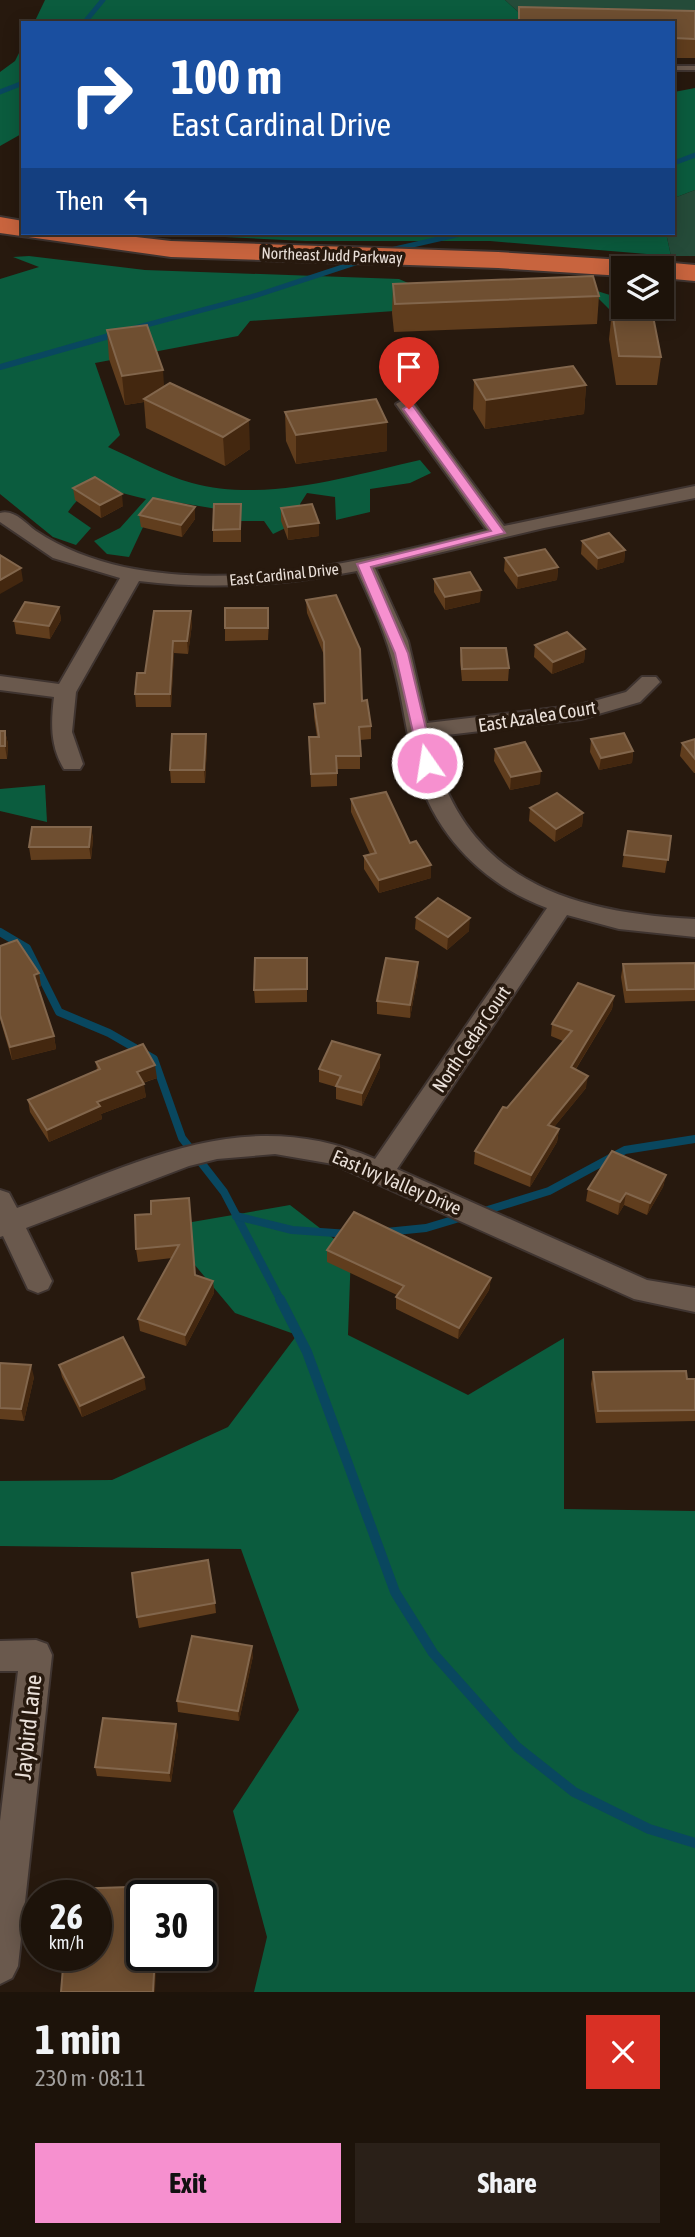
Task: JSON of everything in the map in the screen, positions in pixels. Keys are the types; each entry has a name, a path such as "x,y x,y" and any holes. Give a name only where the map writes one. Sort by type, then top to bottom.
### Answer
{"highway":[{"path":"0,225 21,229"},
{"name":"Northeast Judd Parkway","path":"56,235 171,250 498,260 611,267"},
{"path":"674,271 695,273"}],"street":[{"path":"405,404 499,533"},
{"name":"East Cardinal Drive","path":"6,517 66,556 132,575 218,580 292,576 364,564 695,492"},
{"path":"364,564 401,653 435,793 461,835 482,858 510,879 561,906 619,923 695,928"},
{"path":"72,764 61,732 65,692 132,575"},
{"name":"East Azalea Court","path":"419,731 532,720 581,712 633,696 649,682"},
{"path":"0,683 65,692"},
{"name":"North Cedar Court","path":"381,1172 561,906"},
{"name":"East Ivy Valley Drive","path":"38,1281 4,1216 217,1149 275,1144 337,1154 644,1291 695,1300"},
{"name":"Jaybird Lane","path":"0,1656 36,1655 0,1966"}],"lane":[{"path":"675,68 695,68"}],"green space":[{"path":"45,0 505,0 524,17 517,21 35,21"},
{"path":"505,0 695,0 695,25 675,24 675,21 524,17"},
{"path":"21,49 21,134 0,146 0,72 15,61"},
{"path":"695,88 695,190 675,198 675,92"},
{"path":"695,190 695,256 671,256 666,235 675,235 675,198"},
{"path":"182,235 666,235 671,256 490,241 305,241"},
{"path":"29,256 145,270 399,279 415,286 597,291 611,295 611,309 597,297 250,321 238,336 95,363 120,435 108,447 181,480 220,488 278,489 336,480 420,460 431,473 410,483 370,489 370,512 336,520 335,497 307,493 300,504 302,520 273,534 264,521 223,521 223,510 163,500 144,525 129,557 107,554 94,541 120,528 146,499 103,490 85,495 68,512 91,528 76,545 53,537 0,494 0,279 39,267 13,257"},
{"path":"45,785 47,822 0,811 0,789"},
{"path":"290,1205 351,1252 348,1335 468,1395 564,1338 564,1509 695,1511 695,1992 254,1992 267,1937 233,1811 299,1710 241,1549 0,1546 0,1481 112,1480 228,1427 297,1335 235,1313 163,1227"}],"building":[{"path":"519,7 695,11 695,39 675,38 675,21 519,21"},
{"path":"593,276 599,296 395,304 393,284"},
{"path":"613,319 654,319 661,357 619,356"},
{"path":"147,325 163,370 122,376 107,330"},
{"path":"573,366 586,385 486,400 474,380"},
{"path":"170,383 249,420 223,437 144,399"},
{"path":"376,399 387,422 296,435 285,412"},
{"path":"95,477 122,494 100,505 73,488"},
{"path":"153,498 195,507 181,525 139,515"},
{"path":"214,504 241,504 240,529 213,530"},
{"path":"312,504 319,523 288,527 281,508"},
{"path":"609,533 625,550 598,558 582,541"},
{"path":"545,549 558,567 518,576 505,558"},
{"path":"0,555 21,568 0,580"},
{"path":"470,572 481,590 445,597 434,579"},
{"path":"336,595 360,649 362,701 367,700 371,726 359,727 361,756 336,756 337,773 311,774 309,737 319,737 314,704 325,703 324,642 306,600"},
{"path":"25,602 59,607 49,626 14,621"},
{"path":"225,608 268,608 268,628 225,628"},
{"path":"154,611 191,611 187,641 173,641 170,694 135,694 137,673 145,673"},
{"path":"567,632 585,649 553,662 535,645"},
{"path":"461,648 506,648 509,668 462,669"},
{"path":"0,731 5,731 5,746 0,746"},
{"path":"624,733 633,751 601,758 591,739"},
{"path":"172,734 206,734 204,770 170,770"},
{"path":"695,739 695,759 682,743"},
{"path":"525,742 541,771 511,777 495,749"},
{"path":"386,792 410,843 416,841 431,865 379,880 364,856 376,853 351,799"},
{"path":"557,793 583,813 556,829 530,808"},
{"path":"32,827 91,827 89,847 29,847"},
{"path":"628,831 671,836 668,860 624,855"},
{"path":"438,898 470,918 448,937 416,917"},
{"path":"17,940 39,973 34,975 54,1036 10,1047 0,1015 0,946"},
{"path":"255,958 307,958 307,989 254,990"},
{"path":"386,958 418,962 410,1005 377,1001"},
{"path":"695,963 695,989 627,990 623,964"},
{"path":"578,983 614,996 571,1067 588,1076 548,1125 559,1129 531,1175 475,1151 503,1107 507,1108 572,1031 552,1024"},
{"path":"332,1041 380,1055 362,1093 336,1086 341,1076 319,1069"},
{"path":"143,1044 155,1065 137,1072 144,1084 97,1102 100,1106 47,1130 28,1100 100,1069 96,1062"},
{"path":"612,1151 666,1175 650,1203 626,1193 620,1202 588,1189"},
{"path":"189,1198 195,1275 213,1281 185,1335 138,1319 179,1245 136,1249 135,1215 151,1214 151,1201"},
{"path":"354,1212 491,1278 459,1328 396,1297 404,1286 327,1250"},
{"path":"123,1337 144,1377 80,1406 59,1365"},
{"path":"0,1363 31,1365 21,1409 0,1408"},
{"path":"686,1371 687,1379 695,1379 695,1410 598,1411 593,1372"},
{"path":"208,1560 215,1603 137,1617 132,1573"},
{"path":"192,1636 252,1646 238,1711 177,1701"},
{"path":"103,1718 176,1724 169,1773 95,1767"},
{"path":"126,1887 126,1971 154,1971 153,1992 61,1992 63,1971 112,1971 112,1888"}],"waterway":[{"path":"86,21 103,0"},
{"path":"0,92 21,84"},
{"path":"675,163 695,155"},
{"path":"386,251 456,235"},
{"path":"135,328 251,297 364,260"},
{"path":"0,367 116,334"},
{"path":"0,932 27,948 59,1012 109,1033 154,1059 182,1138 224,1192 237,1216"},
{"path":"478,1213 549,1191 625,1150 695,1139"},
{"path":"237,1216 292,1230 349,1234"},
{"path":"237,1216 281,1301"},
{"path":"386,1232 426,1228 466,1216"},
{"path":"280,1299 307,1352 395,1592 433,1653 517,1747 574,1792 649,1829 695,1843"}],"route":[{"path":"409,409 499,533 364,564 401,653 427,763"}]}
